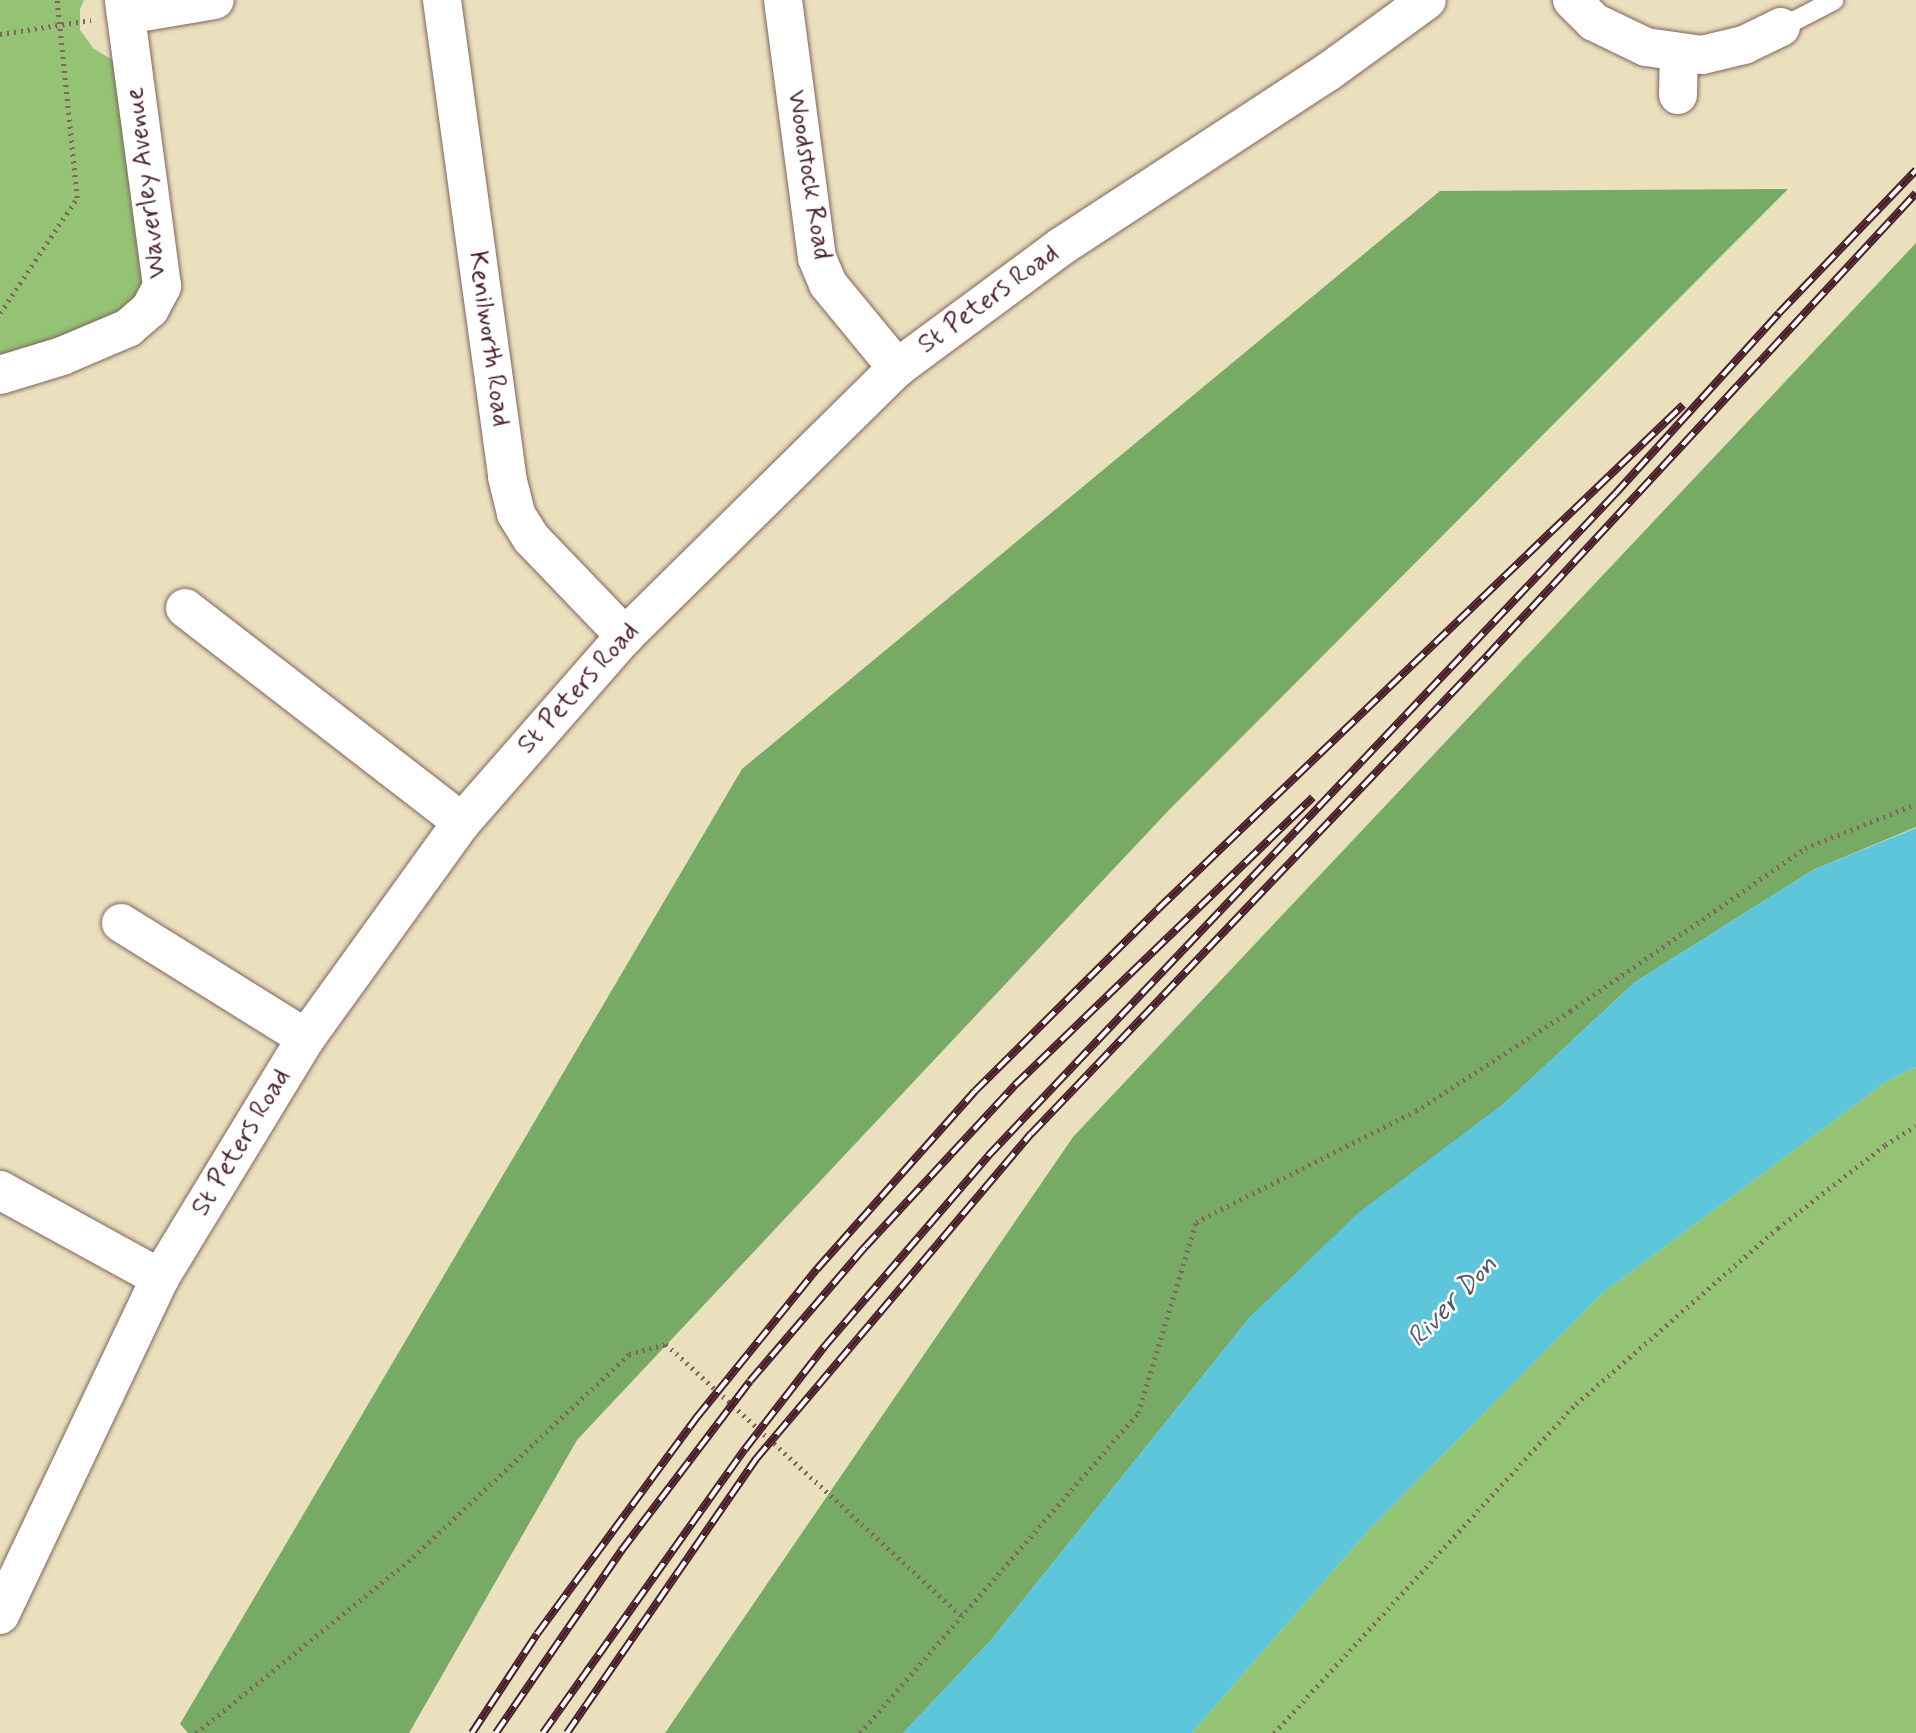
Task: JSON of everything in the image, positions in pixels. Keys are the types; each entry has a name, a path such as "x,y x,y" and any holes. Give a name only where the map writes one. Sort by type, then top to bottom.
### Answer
{"street":[{"path":"125,7 215,0"},
{"name":"Kenilworth Road","path":"442,0 507,477 516,514 531,538 625,636"},
{"name":"Woodstock Road","path":"783,0 817,258 828,285 897,368"},
{"name":"St Peters Road","path":"0,1615 160,1278 306,1038 462,822 625,636 897,368 1062,246 1328,72 1427,0"},
{"path":"1572,0 1594,22 1646,47 1702,55 1744,45 1781,27"},
{"name":"Waverley Avenue","path":"0,375 62,356 128,328 150,309 162,286 125,7"},
{"path":"1678,95 1679,52"},
{"path":"185,608 462,822"},
{"path":"121,923 306,1038"},
{"path":"0,1190 160,1278"}],"lane":[{"path":"1781,27 1833,0"}],"path":[{"path":"0,313 77,198 57,0"},
{"path":"0,34 60,25 125,7"},
{"path":"860,1733 1139,1413 1196,1222 1416,1111 1570,1011 1805,848 1916,804"},
{"path":"1274,1733 1576,1404 1778,1228 1885,1145 1916,1126"},
{"path":"196,1733 413,1557 629,1354 666,1344 962,1616"}],"green space":[{"path":"0,0 84,0 80,9 80,30 93,48 114,61 149,284 141,302 0,362"},
{"path":"1788,189 1168,811 577,1440 409,1733 188,1733 180,1724 742,769 1440,191"},
{"path":"1916,243 1916,827 1813,870 1635,982 1507,1101 1250,1317 991,1640 903,1733 665,1733 1073,1137"},
{"path":"1916,1067 1916,1733 1192,1733 1369,1530 1603,1293 1886,1082"}],"water":[{"name":"River Don","path":"1916,828 1916,1067 1886,1082 1603,1293 1369,1530 1192,1733 903,1733 991,1640 1250,1317 1358,1213 1507,1101 1635,982 1813,870"}],"railway":[{"path":"543,1733 745,1449 824,1347 988,1156 1615,494 1779,313 1916,170"},
{"path":"567,1733 756,1459 1031,1134 1487,656 1916,193"},
{"path":"472,1733 537,1634 697,1417 817,1269 975,1091 1158,909 1683,405"},
{"path":"496,1733 621,1551 750,1381 865,1247 1015,1085 1313,797"}]}
